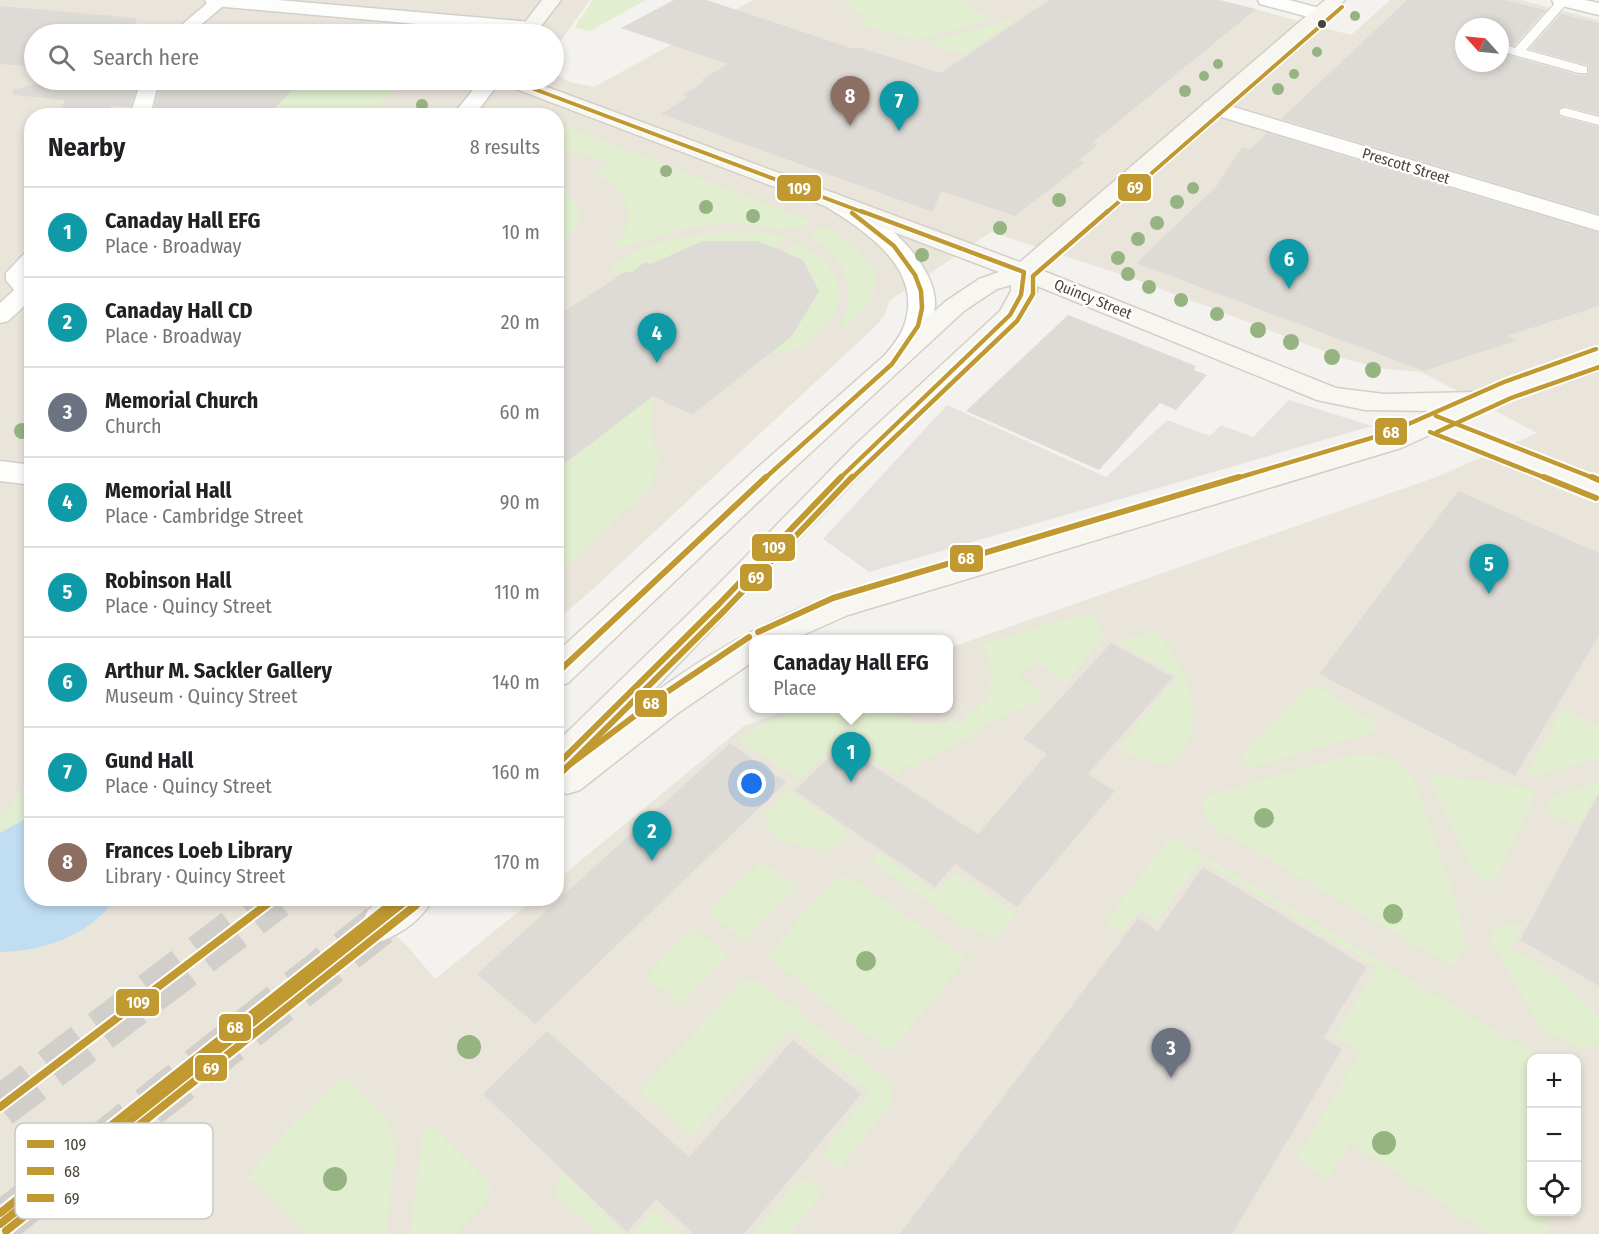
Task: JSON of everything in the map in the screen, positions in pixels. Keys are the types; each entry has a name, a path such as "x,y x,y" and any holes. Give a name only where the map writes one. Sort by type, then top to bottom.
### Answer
{"main road":[{"path":"533,24 552,0"},
{"path":"564,666 752,490 956,306 976,291 1003,278 1024,272 1336,0"},
{"name":"Quincy Street","path":"537,90 1024,272 1339,398 1378,404 1481,401"},
{"path":"564,758 719,604 865,452 1010,315 1024,291 1024,272"},
{"path":"770,635 836,607 995,557 1391,441 1481,401 1599,357"},
{"path":"1433,424 1599,490"},
{"path":"564,782 666,703 749,647"}],"street":[{"path":"214,0 456,24"},
{"path":"1267,0 1320,14"},
{"path":"1562,0 1599,9"},
{"path":"192,24 220,1"},
{"path":"142,108 147,90"},
{"path":"468,108 482,90"},
{"name":"Prescott Street","path":"1213,107 1599,224"},
{"path":"830,199 858,216 895,247 917,280 922,306 919,324 909,343 892,364"},
{"path":"24,266 17,273 17,280 24,285"},
{"path":"0,316 24,293"},
{"path":"0,471 24,474"}],"lane":[{"path":"1518,52 1562,0"},
{"path":"1509,50 1583,70"},
{"path":"1565,112 1599,121"}],"shaded area":[{"path":"0,0 590,0 564,36 564,24 24,24 24,90 564,90 564,79 594,87 753,0 1221,0 1351,35 1390,0 1520,0 1599,20 1599,1234 0,1234","holes":["24,108 564,108 564,614 879,323 886,312 889,301 991,232 1132,278 1345,359 1386,369 1421,372 1537,433 1439,476 953,647 953,713 778,713 744,726 564,874 564,906 525,906 435,979 410,949 365,906 24,906"]},
{"path":"1289,400 1372,426 869,572 823,539 947,405 1106,477 1167,420 1210,436 1221,425 1253,437"}],"green space":[{"path":"593,0 646,0 590,31 576,28"},
{"path":"842,0 962,0 990,20 916,40 857,25 866,18"},
{"path":"1018,18 964,55 924,43"},
{"path":"292,90 395,90 378,108 275,108"},
{"path":"564,126 810,221 803,226 784,229 743,224 702,226 612,248 628,225 627,204 614,187 592,172 607,168 611,163 564,148"},
{"path":"564,191 573,200 578,216 573,232 564,242"},
{"path":"821,226 851,244 868,262 873,273 875,284 871,300 847,328 842,325 848,302 847,278 844,270 834,256 810,235 812,230"},
{"path":"733,231 763,232 787,237 773,247 757,241 703,241 651,264 645,262 631,273 626,271 618,276 612,272 612,266 624,257 653,244 702,234"},
{"path":"796,243 814,253 830,268 839,287 837,308 825,326 800,347 787,353 771,352 801,321 819,291 783,252"},
{"path":"653,396 652,435 659,462 648,491 564,567 564,465"},
{"path":"1092,612 1105,638 1064,683 1037,662 1018,675 1046,698 1000,718 913,768 907,764 896,775 840,739 799,780 739,740 750,730 792,713 894,713 912,720 912,723 945,723 952,720 957,724 967,721 963,715 971,711 975,712 993,693 988,691 991,667 982,644"},
{"path":"1156,631 1168,646 1187,682 1194,719 1190,736 1181,752 1165,766 1133,756 1119,747 1178,676 1116,642"},
{"path":"1312,686 1321,689 1375,723 1376,730 1249,768 1242,762 1242,754 1306,689"},
{"path":"1563,709 1599,726 1599,759 1533,776 1527,773"},
{"path":"1368,754 1397,762 1403,766 1416,785 1456,902 1466,942 1453,967 1214,827 1205,817 1201,804 1206,796 1350,755"},
{"path":"1432,774 1524,787 1536,792 1496,880 1483,881 1473,873 1434,789 1430,779"},
{"path":"1599,781 1599,795 1596,794 1577,827 1546,810 1554,796"},
{"path":"24,787 24,820 0,833 0,820"},
{"path":"788,790 850,833 835,847 823,850 777,839 766,827 767,818 763,815"},
{"path":"1177,840 1534,1054 1527,1054 1527,1216 1552,1216 1544,1234 1490,1234 1351,1142 1328,1180 1297,1158 1360,1053 1335,1036 1377,967 1201,860 1157,921 1139,911 1122,934 1105,923 1167,841"},
{"path":"876,851 937,894 955,872 1016,914 1002,932 994,937 960,925 874,863 873,857"},
{"path":"762,861 797,886 744,941 709,913"},
{"path":"851,877 967,958 893,1049 887,1051 766,955 838,878"},
{"path":"1508,924 1521,927 1511,948 1561,978 1599,1015 1599,1046 1579,1048 1540,1028 1489,938 1496,927"},
{"path":"692,928 728,954 681,1005 646,977"},
{"path":"750,980 760,983 887,1079 894,1099 839,1170 822,1155 869,1092 791,1029 690,1136 640,1091 741,982"},
{"path":"345,1076 385,1116 398,1151 391,1183 387,1234 308,1234 258,1184 246,1179 291,1125"},
{"path":"427,1127 433,1128 491,1185 486,1203 454,1234 410,1234 423,1133"},
{"path":"561,1172 625,1234 600,1234 555,1195"},
{"path":"801,1178 822,1194 790,1234 752,1234"},
{"path":"653,1209 680,1234 632,1234"}],"water":[{"path":"24,820 24,906 109,906 92,923 64,939 49,945 0,952 0,833"}],"building":[{"path":"674,0 707,0 854,49 858,47 941,73 1049,0 1217,0 1256,9 1092,143 1098,145 1078,160 1085,162 1015,216 941,191 933,212 661,114 688,97 683,95 705,81 701,80 728,64 621,28"},
{"path":"1407,0 1504,0 1546,10 1514,45 1509,44 1509,18 1455,18 1455,72 1509,72 1509,56 1578,75 1587,75 1588,65 1530,49 1561,14 1599,23 1599,115 1566,106 1557,111 1560,117 1599,127 1599,214 1281,119"},
{"path":"0,6 137,18 135,24 24,24 24,66 0,64"},
{"path":"24,87 24,90 136,90 130,107 111,105 110,108 62,108 65,100 13,95 12,90"},
{"path":"159,90 292,90 275,108 154,108"},
{"path":"1267,133 1599,233 1599,306 1507,336 1518,340 1424,371 1136,263 1216,187 1242,147 1249,149"},
{"path":"703,241 757,241 803,260 819,291 792,336 692,415 653,396 564,464 564,312 626,271 631,273 645,262 651,264"},
{"path":"1068,315 1196,366 1194,370 1207,375 1176,410 1160,403 1099,470 966,411"},
{"path":"1458,491 1599,553 1599,635 1515,776 1319,674"},
{"path":"1111,643 1173,677 1088,774 1115,791 1017,907 955,864 935,887 795,791 841,745 978,834 1047,754 1023,739"},
{"path":"730,743 786,782 535,1024 477,974 551,906 564,906 564,895"},
{"path":"1599,793 1599,986 1520,940"},
{"path":"1203,867 1367,967 1323,1038 1342,1049 1232,1234 900,1234 1138,918 1158,931"},
{"path":"547,1031 689,1157 793,1040 861,1094 744,1234 694,1234 656,1199 627,1232 483,1094"}],"tunnel":[{"path":"0,1107 265,906"},
{"path":"128,1123 382,923"},
{"path":"0,1224 15,1212"}],"transit line":[{"name":"69","path":"564,770 725,610 871,458 1017,321 1033,294 1033,276 1342,7"},
{"name":"109","path":"537,90 1024,272 1021,295 1010,315 865,452 719,604 564,758"},
{"name":"109","path":"564,666 767,476 892,364 913,336 922,308 921,291 915,275 894,246 852,213"},
{"name":"68","path":"758,632 833,598 1388,433 1504,382 1596,349"},
{"name":"69","path":"1437,432 1511,398 1599,367"},
{"name":"68","path":"1436,416 1599,480"},
{"name":"69","path":"1430,432 1596,498"},
{"name":"68","path":"564,769 661,696 749,637"},
{"name":"109","path":"0,1107 264,906"},
{"name":"68","path":"114,1123 389,906"},
{"name":"109","path":"127,1123 399,906"},
{"name":"69","path":"142,1123 415,906"},
{"name":"68","path":"0,1213 15,1201"},
{"name":"109","path":"0,1224 15,1212"},
{"name":"69","path":"6,1231 21,1219"}],"place":[{"name":"Frances Loeb Library","path":"850,126"},
{"name":"Gund Hall","path":"899,131"},
{"name":"Arthur M. Sackler Gallery","path":"1289,289"},
{"name":"Memorial Hall","path":"657,363"},
{"name":"Robinson Hall","path":"1489,594"},
{"name":"Canaday Hall EFG","path":"851,782"},
{"name":"Canaday Hall CD","path":"652,861"},
{"name":"Memorial Church","path":"1171,1078"}]}
